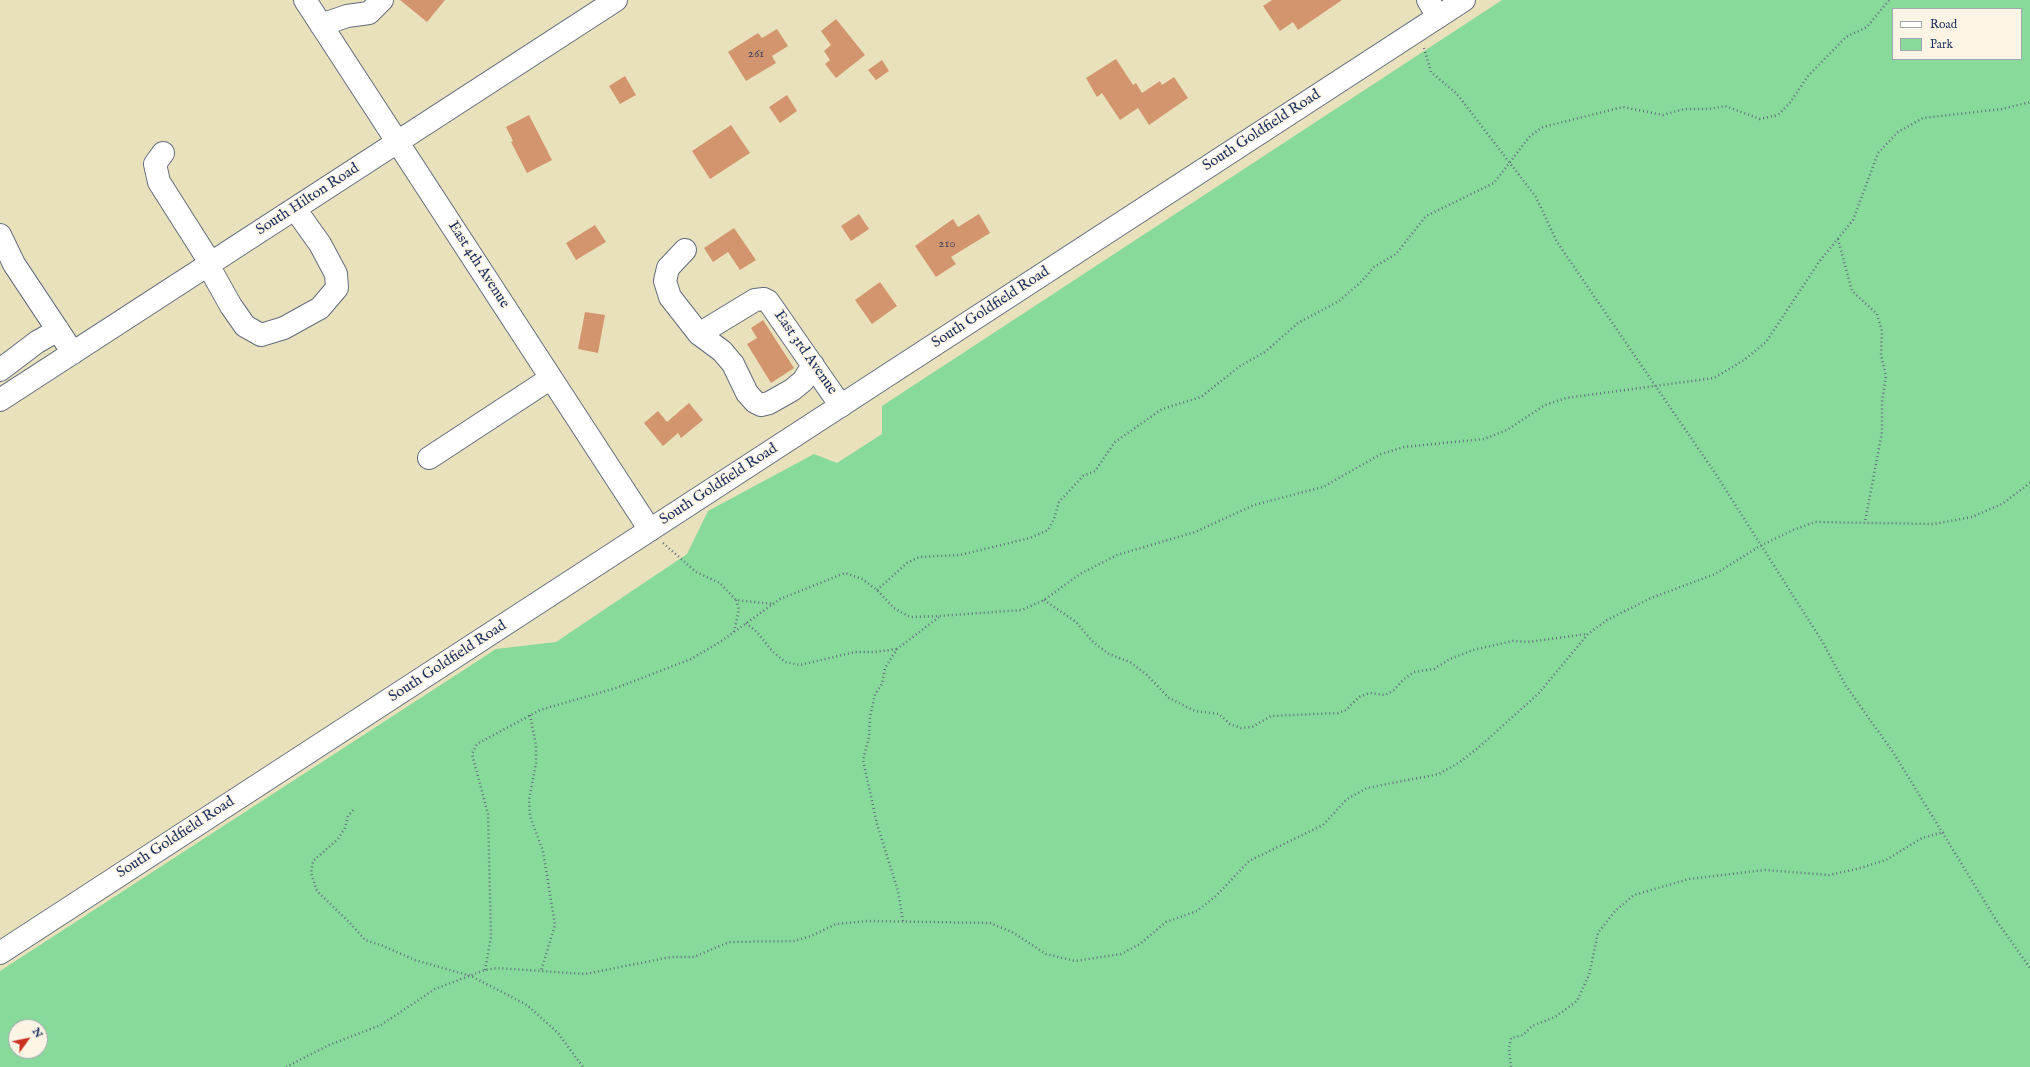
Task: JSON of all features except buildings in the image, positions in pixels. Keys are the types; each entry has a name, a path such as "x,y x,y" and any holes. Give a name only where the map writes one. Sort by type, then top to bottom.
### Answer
{"main road":[{"name":"East 4th Avenue","path":"305,0 650,530"},
{"path":"321,25 347,16 369,13 382,0"},
{"name":"South Goldfield Road","path":"0,953 1414,33 1433,8 1464,0"},
{"name":"South Hilton Road","path":"7,396 398,142 606,3"},
{"path":"163,153 155,164 159,182 209,265 231,306 245,326 261,335 284,328 320,308 337,288 336,274 320,244 295,209"},
{"path":"0,235 7,265 58,330 73,353"},
{"path":"685,250 668,268 665,280 670,297 699,334 722,351 733,364 747,393 755,402 761,405 769,404 792,390 803,381 813,365"},
{"name":"East 3rd Avenue","path":"699,334 755,300 764,299 768,301 841,406"},
{"path":"7,396 0,371 38,342 58,330"},
{"path":"429,458 551,378"}],"path":[{"path":"877,590 907,563 919,557 960,555 1030,538 1048,530 1054,519 1059,502 1083,476 1095,471 1115,442 1162,409 1201,397 1240,366 1265,352 1298,323 1339,301 1362,281 1374,267 1396,254 1426,216 1494,183 1530,136 1543,127 1623,108 1663,115 1684,109 1709,109 1725,106 1760,119 1778,115 1789,104 1808,76 1846,37 1867,27 1889,0"},
{"path":"1414,33 1426,51 1431,72 1457,94 1510,161 1536,198 1557,242 1656,387 1822,641 1846,686 1894,752 1944,832 1996,920 2030,968"},
{"path":"485,970 492,937 488,814 472,754 477,744 540,710 616,688 691,659 734,632 780,599 845,573 862,579 877,590 894,608 910,617 1022,610 1044,600 1080,574 1116,555 1195,532 1254,505 1322,487 1381,454 1404,446 1484,439 1507,430 1545,405 1566,398 1714,378 1744,360 1766,342 1819,262 1853,220 1878,153 1898,132 1924,118 2002,109 2030,102"},
{"path":"1838,239 1852,292 1877,314 1882,331 1882,355 1886,376 1882,402 1882,432 1865,522"},
{"path":"286,1067 329,1045 381,1025 435,990 485,970 497,968 585,974 671,957 694,957 729,942 794,940 811,936 836,924 903,922 990,923 1012,932 1046,954 1075,961 1121,954 1140,944 1166,922 1197,911 1216,896 1249,861 1323,825 1347,799 1366,788 1439,774 1460,762 1478,748 1539,693 1588,634 1606,620 1651,598 1715,574 1760,546 1793,530 1815,522 1934,524 1972,517 2002,504 2030,483"},
{"path":"650,530 687,565 696,572 720,583 736,600 739,609 734,632"},
{"path":"736,600 773,604"},
{"path":"1044,600 1076,622 1093,642 1109,654 1130,662 1147,675 1169,698 1195,711 1219,714 1230,724 1241,728 1252,727 1271,716 1338,713 1346,710 1359,697 1370,693 1385,694 1394,690 1404,679 1414,672 1434,669 1450,659 1473,650 1513,642 1528,642 1588,634"},
{"path":"903,922 898,891 877,824 863,760 869,737 870,716 875,694 882,684 885,668 897,649 939,616"},
{"path":"746,623 757,632 772,651 785,662 800,665 856,652 875,652 897,649"},
{"path":"530,716 536,744 534,782 529,800 530,816 543,851 555,925 541,971"},
{"path":"353,810 348,816 345,828 338,839 313,861 311,873 317,891 350,923 364,940 415,960 471,976 527,1006 558,1033 583,1067"},
{"path":"1511,1067 1509,1049 1511,1038 1523,1035 1532,1026 1555,1017 1577,1001 1589,975 1598,933 1615,911 1634,894 1689,879 1765,870 1829,875 1857,870 1886,860 1922,838 1944,832"}],"green space":[{"path":"1502,0 2030,0 2030,1067 0,1067 0,971 496,649 556,642 687,554 708,511 814,454 837,463 882,434 882,406"}]}
